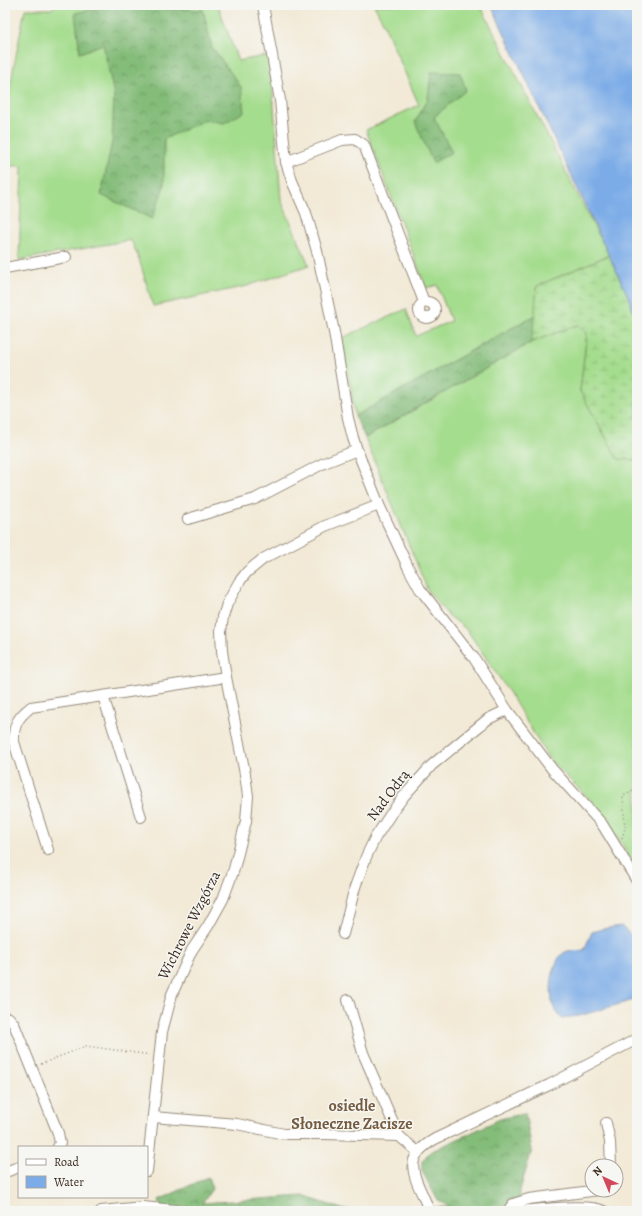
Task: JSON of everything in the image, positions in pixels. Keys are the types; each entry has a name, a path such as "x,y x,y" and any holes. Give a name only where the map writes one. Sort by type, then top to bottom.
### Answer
{"street":[{"path":"263,5 280,100 286,162 292,181 306,213 317,251 334,332 348,418 357,450 379,505 420,589 474,658 507,710 552,769 602,824 637,881"},
{"path":"286,162 342,140 355,139 364,145 424,302"},
{"path":"5,268 66,257"},
{"path":"188,519 255,499 324,463 357,450"},
{"name":"Wichrowe Wzgórza","path":"148,1162 162,1032 172,994 192,950 208,926 223,898 234,869 246,821 248,796 226,677 221,631 227,604 247,572 264,559 325,526 379,505"},
{"path":"48,850 14,742 14,733 22,714 32,707 226,677"},
{"path":"103,696 141,817"},
{"name":"Nad Odrą","path":"344,934 355,887 366,857 375,838 393,810 432,765 488,719 507,710"},
{"path":"348,1000 363,1053 399,1136 418,1152"},
{"path":"5,1017 9,1018 14,1024 58,1133 60,1143 58,1146"},
{"path":"428,1211 414,1175 413,1167 414,1160 422,1147 549,1085 637,1039"},
{"path":"153,1117 237,1124 284,1134 399,1136"},
{"path":"606,1123 610,1142 611,1158"},
{"path":"5,1172 18,1167"},
{"path":"508,1211 513,1204 529,1199 584,1192"},
{"path":"100,1211 144,1202 185,1211"},
{"path":"518,1211 587,1207 604,1211"}],"path":[{"path":"619,852 625,828 623,796 637,789"},
{"path":"32,1068 86,1046 147,1055"}],"green space":[{"path":"55,5 218,5 238,61 270,55 281,200 309,265 247,286 153,306 139,259 131,240 19,260 22,166 5,166 5,93 9,92 25,9 52,9"},
{"path":"374,5 480,5 609,255 537,286 535,315 355,416 342,338 406,309 416,336 451,321 437,285 426,288 366,130 419,105"},
{"path":"108,6 203,10 212,47 241,87 244,112 224,123 205,120 164,139 164,186 152,219 101,195 112,142 114,95 103,44 80,53 75,13"},
{"path":"431,72 460,73 466,90 434,117 452,152 433,163 415,122 428,99"},
{"path":"609,255 628,296 637,322 637,460 618,459 580,391 587,333 577,325 532,342 537,286"},
{"path":"535,315 532,342 365,438 355,416"},
{"path":"577,325 587,333 580,391 618,459 637,460 637,874 624,847 599,809 549,759 507,689 467,630 447,614 428,591 365,438 532,342"},
{"path":"525,1113 532,1150 520,1190 520,1211 162,1211 159,1200 208,1177 212,1189 202,1203 303,1196 345,1210 450,1207 437,1199 422,1171 422,1161 430,1152 500,1119"}],"water":[{"path":"491,5 637,5 637,322 628,296"},
{"path":"621,926 631,936 637,953 637,999 579,1016 561,1018 554,1008 551,994 552,976 558,960 562,954 568,951 584,950 592,932"}],"district":[{"name":"osiedle Słoneczne Zacisze","path":"352,1115"}]}
